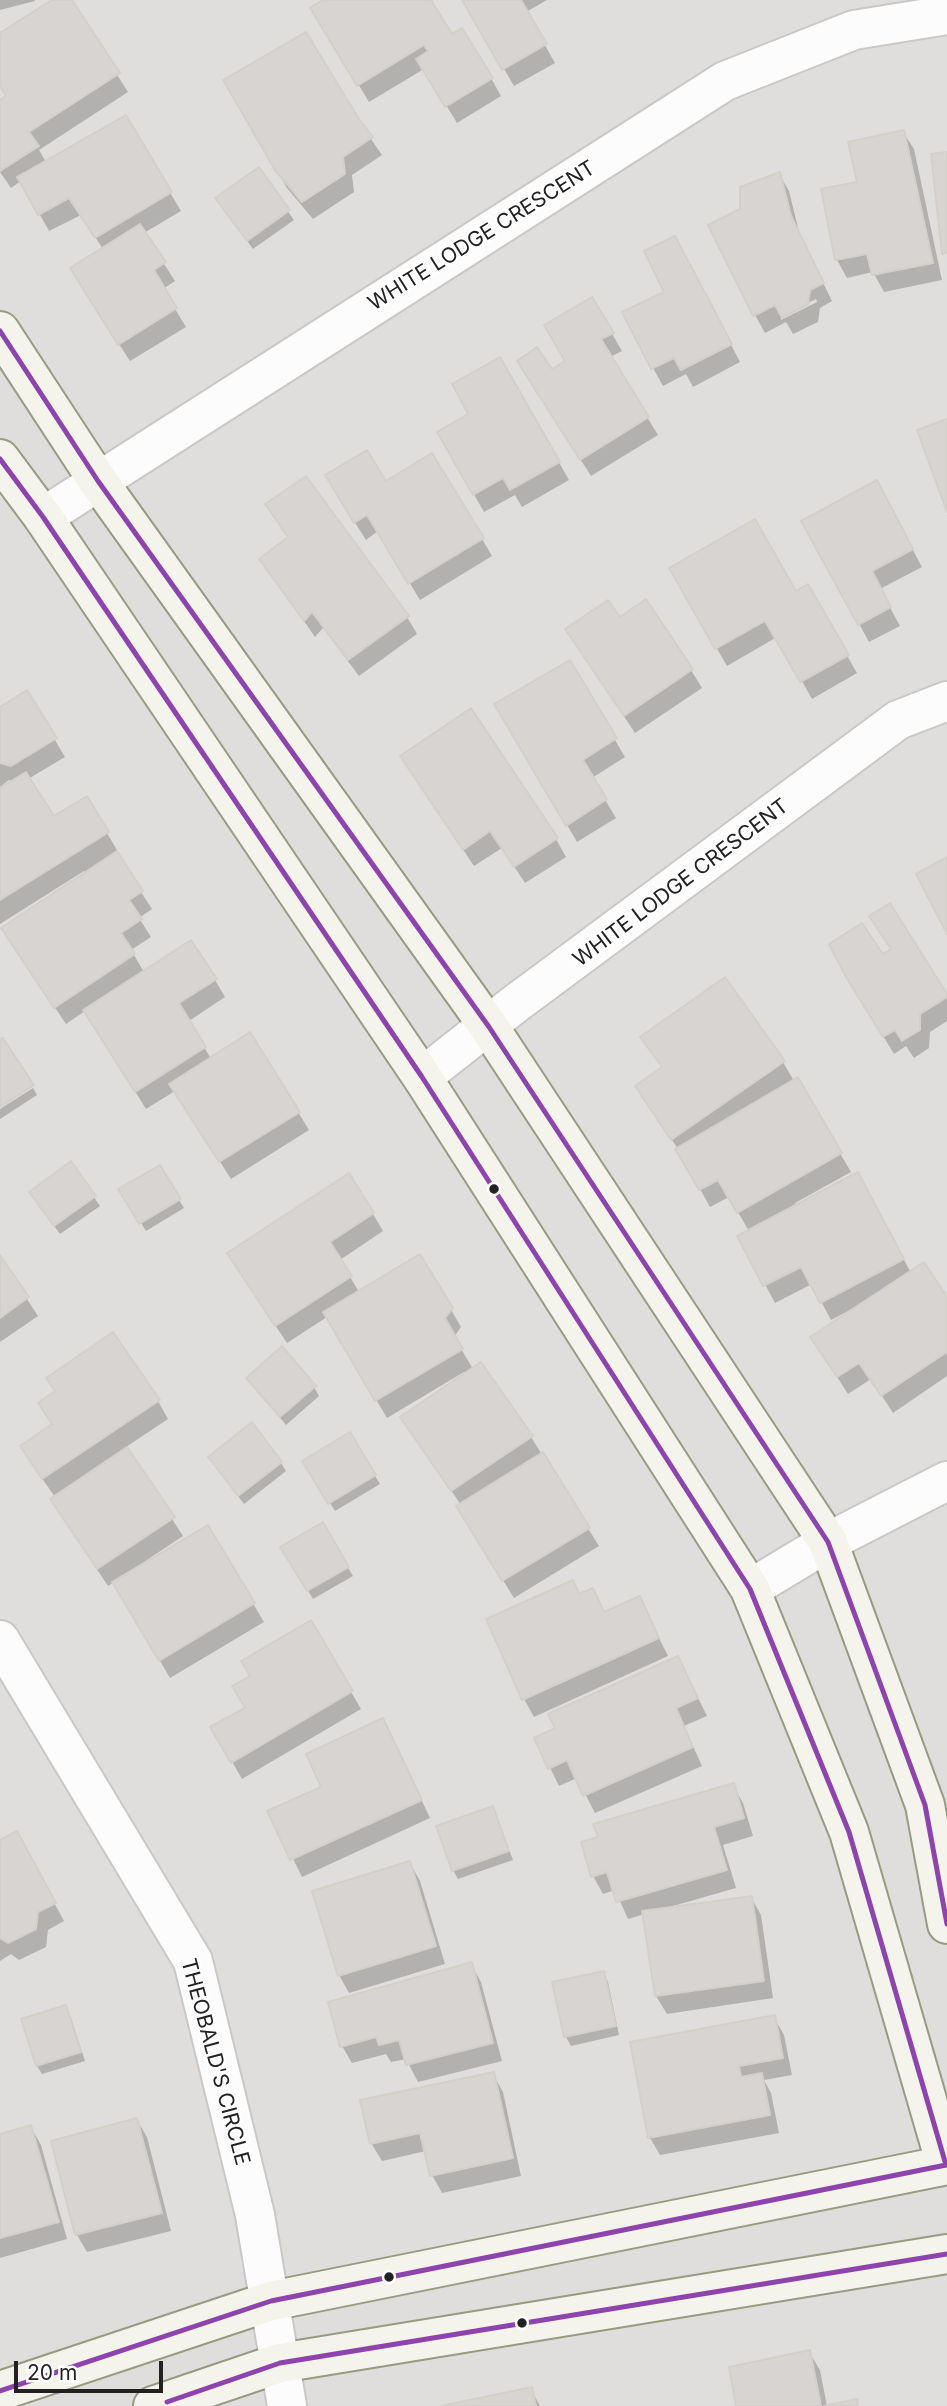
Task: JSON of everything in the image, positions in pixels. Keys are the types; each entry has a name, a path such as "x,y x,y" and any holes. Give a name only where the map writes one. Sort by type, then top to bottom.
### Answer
{"street":[{"name":"WHITE LODGE CRESCENT","path":"43,517 725,81 854,30 947,15"},
{"path":"0,331 98,481 489,1027 828,1542 925,1805 947,1924"},
{"path":"0,459 43,517 422,1077 750,1589 849,1832 947,2165 271,2301 0,2391"},
{"name":"WHITE LODGE CRESCENT","path":"422,1077 515,1004 898,720 947,701"},
{"path":"750,1589 828,1542 947,1481"},
{"name":"THEOBALD'S CIRCLE","path":"0,1640 193,1961 255,2215 288,2406"},
{"path":"153,2406 280,2363 947,2254"}],"shaded area":[{"path":"0,0 947,0 947,2406 0,2406"}],"building":[{"path":"52,0 72,0 120,73 29,132 39,146 0,171 0,100 6,96 0,86 0,33"},
{"path":"323,0 431,0 452,34 462,28 493,78 445,107 416,59 428,51 424,45 357,86 310,8"},
{"path":"462,0 521,0 547,44 502,70"},
{"path":"306,32 359,119 373,137 343,157 345,174 302,202 275,170 223,80"},
{"path":"126,115 172,192 95,238 69,198 38,215 17,177"},
{"path":"904,130 933,263 872,275 867,254 835,260 821,189 857,182 848,142"},
{"path":"947,152 947,253 942,254 931,154"},
{"path":"259,167 290,210 247,241 215,198"},
{"path":"780,172 791,216 824,283 810,290 808,304 782,318 775,305 753,316 708,225 740,209 740,187"},
{"path":"140,224 166,262 154,270 177,308 118,345 70,268"},
{"path":"675,236 732,344 681,370 674,358 651,369 622,312 664,292 644,251"},
{"path":"592,297 614,333 601,339 649,417 580,460 517,361 537,347 552,369 565,361 544,325"},
{"path":"500,357 560,462 510,490 503,478 473,495 437,432 468,414 452,384"},
{"path":"947,419 947,512 917,430"},
{"path":"367,450 386,481 432,453 484,538 408,584 367,515 354,523 325,475"},
{"path":"306,476 409,616 348,660 312,612 304,621 259,559 288,537 265,504"},
{"path":"877,480 913,549 872,571 891,607 858,625 801,521"},
{"path":"755,519 796,591 808,584 849,655 800,682 765,621 715,649 669,568"},
{"path":"646,599 693,669 624,716 565,629 608,600 620,617"},
{"path":"570,660 617,738 583,760 607,799 566,826 494,704"},
{"path":"27,690 57,738 11,766 0,763 0,707"},
{"path":"471,708 558,838 514,867 490,831 463,850 400,756"},
{"path":"26,772 54,816 87,796 109,832 0,900 0,788"},
{"path":"117,851 143,891 129,900 142,919 121,933 135,954 54,1008 1,928"},
{"path":"947,857 947,934 916,874"},
{"path":"890,903 947,994 947,997 920,1014 920,1030 902,1041 895,1030 883,1037 829,944 862,923 883,954 891,949 869,916"},
{"path":"191,940 217,979 179,1003 206,1047 135,1092 83,1010"},
{"path":"725,977 785,1061 671,1140 635,1086 662,1067 640,1037"},
{"path":"250,1032 300,1112 219,1162 169,1084"},
{"path":"3,1038 34,1085 0,1107 0,1039"},
{"path":"798,1077 842,1153 737,1213 718,1180 699,1190 675,1149"},
{"path":"71,1161 96,1196 54,1226 29,1192"},
{"path":"160,1165 181,1199 139,1224 118,1189"},
{"path":"858,1172 904,1259 820,1303 801,1267 763,1286 737,1236"},
{"path":"349,1173 374,1213 330,1242 352,1276 275,1326 227,1253"},
{"path":"420,1254 453,1308 445,1318 463,1349 375,1401 323,1312"},
{"path":"0,1255 29,1297 0,1318"},
{"path":"924,1262 947,1297 947,1352 881,1396 859,1363 837,1377 810,1337"},
{"path":"113,1332 160,1400 42,1479 20,1446 52,1424 38,1403 55,1391 46,1378"},
{"path":"282,1346 316,1386 280,1417 246,1378"},
{"path":"481,1362 533,1436 451,1491 400,1417"},
{"path":"252,1422 282,1462 238,1496 208,1457"},
{"path":"350,1432 376,1475 328,1504 302,1461"},
{"path":"127,1447 175,1517 97,1569 50,1499"},
{"path":"543,1452 590,1528 502,1581 456,1506"},
{"path":"323,1522 349,1567 307,1591 280,1547"},
{"path":"208,1525 255,1603 159,1661 112,1582"},
{"path":"573,1580 579,1594 593,1588 604,1612 640,1596 659,1638 522,1700 486,1619"},
{"path":"311,1620 353,1691 231,1763 210,1727 245,1708 232,1686 250,1676 241,1661"},
{"path":"678,1656 698,1698 676,1708 693,1747 583,1796 567,1760 548,1769 534,1738 555,1728 548,1714"},
{"path":"383,1718 422,1800 290,1860 267,1811 321,1787 306,1754"},
{"path":"734,1783 744,1818 714,1827 727,1870 616,1902 607,1872 591,1877 581,1842 598,1837 593,1824"},
{"path":"493,1806 509,1851 452,1871 436,1826"},
{"path":"17,1831 56,1903 38,1912 36,1929 8,1943 0,1938 0,1840"},
{"path":"410,1861 436,1946 338,1976 312,1891"},
{"path":"752,1896 764,1981 655,1996 642,1911"},
{"path":"472,1962 493,2043 406,2065 399,2040 379,2045 376,2037 340,2047 328,2002"},
{"path":"604,1971 616,2026 564,2037 552,1982"},
{"path":"66,2005 81,2052 36,2066 21,2019"},
{"path":"775,2015 783,2058 739,2066 741,2077 762,2073 770,2115 648,2138 630,2042"},
{"path":"494,2072 513,2158 430,2176 420,2133 370,2144 360,2100"},
{"path":"137,2118 162,2213 75,2235 51,2141"},
{"path":"31,2125 59,2222 0,2238 0,2134"},
{"path":"810,2350 821,2406 736,2406 729,2367"},
{"path":"532,2387 536,2406 441,2406"},
{"path":"857,2399 858,2406 824,2406"}],"transit line":[{"path":"0,331 98,481 489,1027 828,1542 925,1805 947,1924"},
{"path":"0,459 43,517 422,1077 750,1589 849,1832 946,2165 271,2301 0,2391"},
{"path":"167,2402 280,2363 947,2254"}]}
